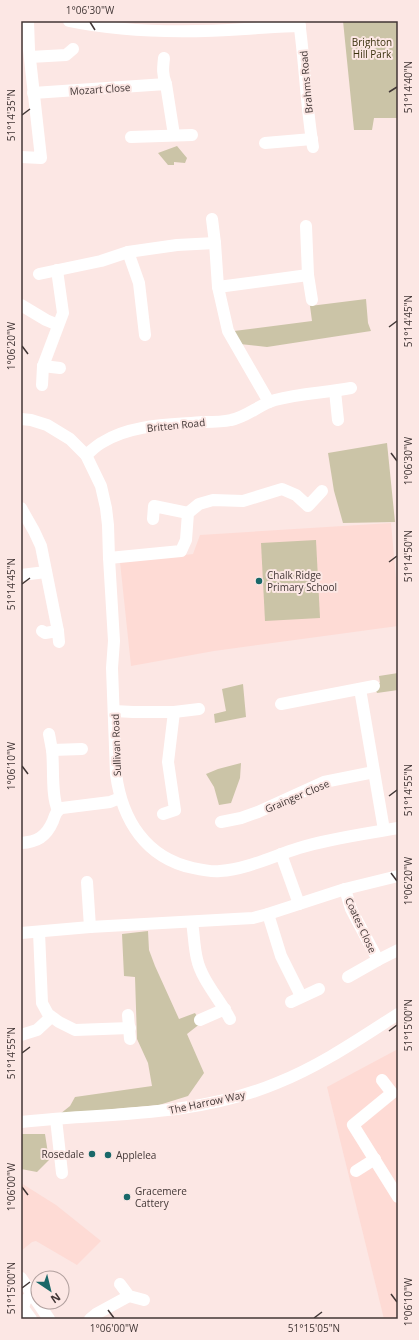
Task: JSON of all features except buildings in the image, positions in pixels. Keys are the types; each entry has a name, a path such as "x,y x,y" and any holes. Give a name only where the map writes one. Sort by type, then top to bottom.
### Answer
{"street":[{"path":"21,157 41,158 30,57 28,21"},
{"name":"Brahms Road","path":"69,21 146,31 300,23 313,143 265,143"},
{"path":"30,57 68,57"},
{"path":"164,58 162,70 163,79 166,84 174,135"},
{"name":"Mozart Close","path":"34,94 166,84"},
{"path":"131,137 192,135"},
{"path":"212,219 218,287 228,331 269,402"},
{"path":"306,226 308,275 312,300"},
{"path":"38,274 101,261 128,252 177,245 215,243"},
{"path":"128,252 139,284 145,335"},
{"path":"42,385 43,366 62,313 57,270"},
{"path":"218,287 308,275"},
{"path":"21,305 46,320 58,325"},
{"path":"43,366 60,368"},
{"name":"Britten Road","path":"86,455 102,442 124,432 161,426 231,420 244,416 269,402 301,394 351,388"},
{"path":"335,391 338,420"},
{"name":"Sullivan Road","path":"21,419 31,420 55,429 70,439 86,455 99,481 105,501 108,525 114,641 112,668 116,774 120,798 126,815 132,826 149,846 163,856 186,866 219,871 244,866 337,838 398,828"},
{"path":"109,558 181,551 186,540 188,513 199,504 213,500 243,501 282,483 308,506 322,491"},
{"path":"153,519 154,500 188,513"},
{"path":"21,508 41,546 58,636 42,631"},
{"path":"21,575 46,572"},
{"path":"281,704 374,686"},
{"path":"360,689 384,830"},
{"path":"114,711 174,712 199,709"},
{"path":"163,814 181,810 168,762 174,712"},
{"path":"49,734 52,750 56,806 58,810"},
{"path":"52,750 82,749"},
{"name":"Grainger Close","path":"221,822 241,818 258,812 324,782 374,772"},
{"path":"21,844 34,842 42,837 48,830 54,815 58,810 65,807 110,802 120,798"},
{"path":"281,854 299,904"},
{"name":"Coates Close","path":"21,933 90,927 253,918 345,889 398,876"},
{"path":"87,882 90,927"},
{"name":"Coates Close","path":"345,889 352,909 378,960"},
{"path":"268,914 296,999 319,989"},
{"path":"192,922 197,960 209,986 228,1014 200,1020"},
{"path":"39,932 42,1003 51,1017 75,1030 130,1033 128,1015"},
{"name":"Coates Close","path":"348,977 398,950"},
{"name":"The Harrow Way","path":"21,1122 171,1110 210,1104 239,1097 277,1084 333,1055 398,1014"},
{"path":"21,1036 37,1030 51,1017"},
{"path":"382,1080 392,1093 353,1125 398,1197"},
{"path":"56,1118 62,1173"},
{"path":"356,1170 375,1159"},
{"path":"21,1278 30,1291"},
{"path":"120,1284 129,1296 144,1300"},
{"path":"30,1296 25,1301 23,1308 31,1319"},
{"path":"90,1319 96,1314 129,1296"},
{"path":"43,1310 49,1319"}],"shaded area":[{"name":"Chalk Ridge Primary School","path":"391,523 398,600 398,626 214,651 131,666 120,562 193,554 200,535"},
{"path":"398,1049 398,1319 384,1319 327,1087"},
{"path":"21,1183 56,1205 101,1241 77,1265 36,1241 32,1242 21,1251"}],"green space":[{"name":"Brighton Hill Park","path":"343,21 398,21 398,118 374,118 372,130 354,130"},
{"path":"177,146 187,158 185,163 174,162 174,165 168,165 158,153"},
{"path":"366,299 368,323 371,331 267,347 240,344 234,331 312,321 310,306"},
{"path":"387,443 395,522 343,523 334,491 328,453"},
{"path":"316,540 320,618 265,621 261,543"},
{"path":"398,673 398,690 377,693 374,686 380,683 379,676"},
{"path":"243,684 246,717 215,723 214,714 226,711 222,689"},
{"path":"241,763 240,778 231,803 219,805 214,787 206,774"},
{"path":"148,931 149,950 179,1019 195,1013 201,1023 187,1034 204,1073 188,1096 159,1105 60,1114 70,1106 75,1097 152,1086 148,1063 137,1039 135,977 124,976 122,934"},
{"path":"21,1134 45,1134 49,1160 37,1172 21,1169"}],"place":[{"name":"Chalk Ridge Primary School","path":"259,581"},
{"name":"Rosedale","path":"92,1154"},
{"name":"Applelea","path":"108,1155"},
{"name":"Gracemere Cattery","path":"127,1197"}]}
